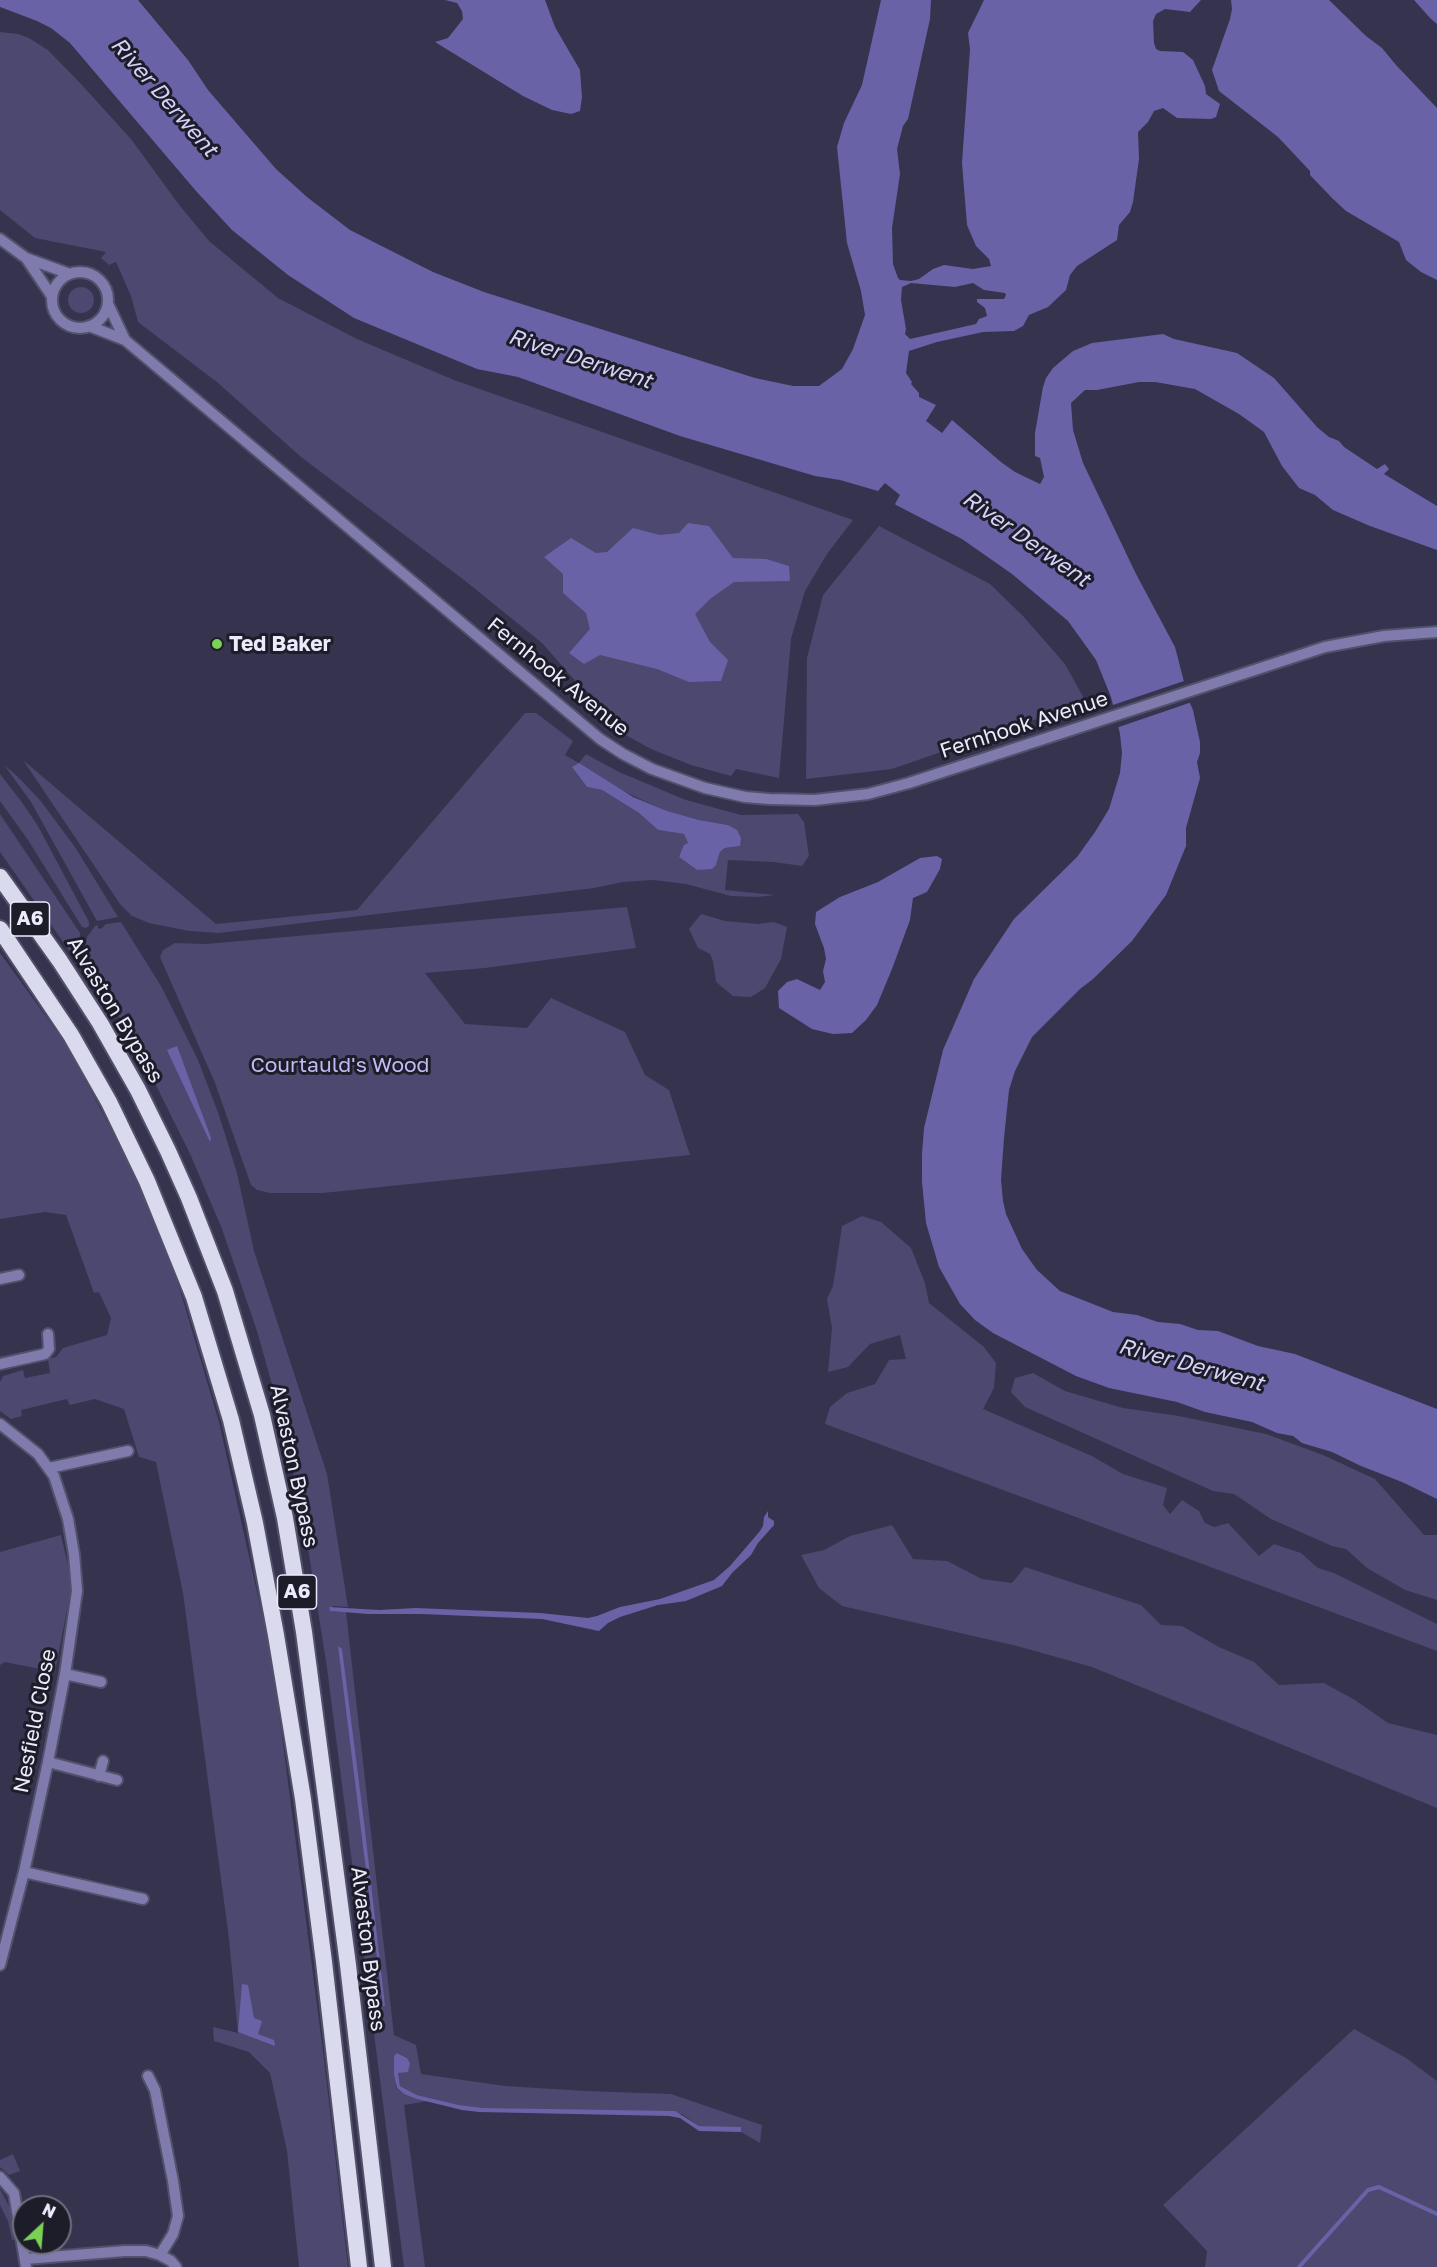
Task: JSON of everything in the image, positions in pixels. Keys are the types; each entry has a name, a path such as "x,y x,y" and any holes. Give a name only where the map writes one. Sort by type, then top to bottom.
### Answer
{"highway":[{"name":"Alvaston Bypass","path":"0,877 60,961 100,1023 138,1090 193,1208 225,1291 256,1392 285,1518 304,1632 348,1965 382,2267"},
{"name":"A6","path":"0,929 71,1035 109,1102 147,1181 194,1297 231,1420 255,1523 303,1799 360,2267"}],"street":[{"name":"Fernhook Avenue","path":"0,239 26,258 70,274 78,271 87,272 101,280 108,295 108,304 125,340"},
{"name":"Fernhook Avenue","path":"26,258 51,295 54,311 61,322 74,328 89,326 125,340 592,733 623,754 676,779 705,788 745,797 805,800 868,794 909,783 1325,647 1384,636 1437,632"},
{"path":"51,295 59,279 70,274"},
{"path":"89,326 104,315 108,304"},
{"path":"0,1279 20,1275"},
{"path":"0,1364 45,1354 49,1349 48,1334"},
{"name":"Nesfield Close","path":"0,1424 28,1445 49,1468 64,1503 73,1547 77,1590 74,1625 48,1762 24,1872 0,1965"},
{"path":"49,1468 128,1451"},
{"path":"65,1674 101,1682"},
{"path":"99,1776 103,1761"},
{"path":"48,1762 117,1780"},
{"path":"24,1872 143,1899"},
{"path":"148,2076 155,2090 178,2216 173,2234 160,2255"},
{"path":"0,2177 14,2193 25,2263 125,2250 146,2251 160,2255 176,2267"}],"green space":[{"path":"0,32 29,38 48,50 131,139 209,241 278,298 357,339 454,380 853,520 827,554 805,591 791,639 779,778 736,769 731,776 691,765 651,749 613,728 612,712 578,684 542,643 464,580 301,457 218,383 138,322 131,296 116,262 109,265 101,258 106,252 35,238 0,210"},
{"path":"81,287 90,291 94,300 90,309 81,313 72,309 68,300 72,291"},
{"path":"879,526 990,584 1023,616 1065,664 1086,702 892,769 806,779 807,658 823,595"},
{"path":"525,713 536,713 573,741 565,755 579,763 586,754 619,772 686,800 741,815 798,814 804,822 809,856 802,866 728,860 725,890 775,895 731,896 686,884 653,880 219,933 189,931 149,923 132,916 120,904 23,760 216,924 357,910","holes":["573,768 666,811 728,825 740,846 725,848 720,852 716,865 697,870 679,857 688,843 684,834 658,830 639,813 602,790 587,787"]},
{"path":"4,765 40,800 75,847 118,917 97,921 31,802"},
{"path":"0,774 38,826 89,922 86,928 82,927 28,840 0,801"},
{"path":"0,814 80,933 78,963 0,852"},
{"name":"Courtauld's Wood","path":"627,907 636,948 485,968 425,973 465,1024 527,1028 551,998 625,1032 645,1075 669,1090 690,1155 323,1193 270,1193 257,1190 251,1185 215,1083 160,957 163,950 175,943 206,944"},
{"path":"701,914 725,921 758,924 774,922 787,927 781,959 765,988 751,997 733,996 716,982 710,954 698,948 689,929"},
{"path":"121,922 161,986 198,1060 219,1115 237,1173 254,1251 327,1474 348,1607 333,1606 330,1611 346,1612 394,2035 416,2045 421,2074 505,2086 671,2094 762,2125 760,2143 741,2132 740,2128 699,2126 682,2114 484,2108 459,2105 417,2095 400,2086 398,2073 410,2063 407,2058 397,2053 396,2088 404,2094 428,2101 404,2105 425,2267 404,2267 327,1668 307,1542 285,1431 257,1331 222,1229 191,1156 140,1053 86,960 87,937 95,926 98,925 101,929 106,924"},
{"path":"0,953 68,1047 134,1173 172,1263 219,1422 272,1659 324,2059 348,2267 299,2267 287,2151 270,2073 249,2052 214,2041 213,2027 238,2033 229,1939 183,1593 156,1462 139,1457 124,1409 95,1399 70,1405 67,1399 21,1410 22,1416 11,1419 0,1411 0,1382 3,1376 23,1370 25,1378 50,1373 48,1359 56,1357 63,1348 107,1335 111,1318 99,1292 94,1293 66,1215 45,1212 0,1219"},
{"path":"862,1216 881,1222 911,1248 925,1283 929,1303 984,1347 996,1363 994,1388 983,1409 1092,1456 1123,1474 1167,1488 1163,1505 1170,1514 1182,1500 1199,1511 1205,1523 1214,1527 1228,1523 1259,1556 1274,1544 1301,1553 1318,1568 1334,1573 1437,1624 1437,1651 825,1424 830,1407 847,1393 875,1384 889,1360 906,1359 900,1335 870,1344 848,1367 828,1372 832,1328 827,1299 833,1286 842,1226"},
{"path":"1033,1373 1065,1391 1123,1408 1179,1416 1266,1434 1323,1455 1375,1479 1424,1535 1437,1535 1437,1600 1405,1590 1367,1568 1346,1549 1332,1546 1271,1519 1234,1494 1213,1491 1025,1407 1011,1392 1015,1378"},
{"path":"892,1525 913,1559 947,1561 982,1579 1012,1583 1025,1567 1141,1605 1161,1625 1182,1626 1219,1647 1254,1662 1279,1685 1324,1683 1355,1700 1388,1723 1437,1735 1437,1808 1092,1667 1017,1646 842,1606 819,1588 801,1555 824,1550 850,1536"},
{"path":"61,1535 70,1574 70,1594 55,1672 5,1662 0,1665 0,1552"},
{"path":"1354,2029 1406,2058 1437,2081 1437,2267 1205,2267 1207,2251 1163,2205"},
{"path":"13,2154 20,2171 9,2175 0,2167 0,2160"},
{"path":"0,2189 12,2212 12,2240 8,2221 0,2205"}],"water":[{"name":"River Derwent","path":"0,0 138,0 188,60 208,90 276,169 307,197 350,230 433,272 484,292 755,378 793,386 819,386 842,369 853,349 865,315 861,291 847,243 837,147 844,123 862,85 881,0 931,0 930,19 908,119 903,126 897,149 900,174 892,228 893,264 900,280 911,281 944,265 973,269 991,266 989,259 976,246 967,225 962,163 970,49 968,33 984,0 1201,0 1190,12 1165,9 1156,14 1153,21 1154,43 1156,49 1160,51 1183,52 1193,60 1205,86 1206,94 1220,104 1216,117 1211,119 1177,118 1163,108 1154,111 1148,122 1138,132 1139,159 1133,202 1130,212 1119,225 1117,240 1077,266 1070,275 1066,290 1048,307 1029,315 1023,326 1014,331 983,332 909,351 906,373 911,384 919,393 919,397 936,405 926,421 942,433 952,420 1001,462 1015,472 1040,484 1044,477 1040,458 1035,456 1035,433 1043,387 1053,368 1073,351 1092,343 1163,334 1174,339 1237,353 1274,378 1317,427 1329,437 1339,441 1344,447 1377,469 1385,464 1389,469 1384,474 1437,506 1437,550 1333,510 1315,495 1299,488 1282,466 1264,432 1239,414 1195,389 1155,382 1139,382 1085,390 1071,403 1073,430 1083,463 1136,574 1175,647 1200,742 1197,762 1200,778 1186,828 1186,846 1166,895 1132,941 1032,1037 1015,1071 1009,1090 1004,1138 1001,1180 1003,1201 1006,1214 1022,1249 1037,1270 1060,1291 1113,1312 1137,1315 1158,1322 1180,1324 1198,1330 1218,1331 1258,1346 1295,1354 1437,1409 1437,1499 1332,1452 1302,1443 1293,1436 1277,1433 1252,1422 1205,1412 1177,1402 1109,1388 1076,1376 993,1333 975,1320 960,1304 939,1267 926,1223 922,1154 924,1128 943,1050 974,979 1014,919 1077,857 1095,832 1109,809 1120,773 1122,753 1120,734 1111,697 1096,660 1068,621 1012,574 962,539 896,505 900,495 885,483 878,491 840,480 815,476 680,436 518,377 477,369 354,318 288,275 232,230 70,43 51,28 0,7","holes":["911,283 955,287 973,283 984,290 1006,295 1004,299 977,299 977,302 985,308 987,316 979,319 976,324 910,339 905,334 901,300 902,287"]},
{"path":"445,0 545,0 555,27 580,70 582,97 580,111 571,114 552,110 523,96 435,42 448,38 463,19 462,11 457,3"},
{"path":"1231,0 1329,0 1366,36 1382,48 1437,108 1437,280 1421,272 1406,260 1399,242 1346,211 1310,175 1310,171 1278,137 1219,91 1212,70 1230,19"},
{"path":"1414,0 1437,0 1437,24 1430,18"},
{"path":"688,523 709,526 733,558 766,559 789,566 790,581 734,582 710,599 695,614 710,642 728,660 721,681 689,682 657,669 600,655 584,664 569,653 590,629 586,613 563,593 563,574 544,557 571,538 596,553 607,552 633,528 660,535 679,533"},
{"path":"579,763 633,797 667,811 728,825 737,830 741,838 740,846 725,848 720,852 716,865 712,869 697,870 679,857 684,845 688,843 684,834 658,830 639,813 602,790 587,787 572,767"},
{"path":"937,856 942,859 940,869 927,892 913,898 910,920 892,969 877,1005 866,1020 852,1033 833,1034 812,1029 779,1008 778,991 787,982 797,979 820,990 825,982 823,971 826,959 815,924 816,912 840,897 878,882 920,858"},
{"path":"177,1046 211,1138 210,1142 167,1050"},
{"path":"768,1511 768,1517 774,1521 774,1525 751,1555 722,1586 686,1601 658,1605 620,1617 599,1631 542,1619 368,1614 330,1611 329,1607 540,1613 588,1618 620,1607 660,1599 714,1580 730,1566 760,1531"},
{"path":"338,1646 342,1649 385,2006 383,2006"},
{"path":"242,1984 248,1985 254,2018 262,2021 258,2034 274,2040 275,2046 238,2032"},
{"path":"397,2053 407,2058 410,2063 408,2072 398,2073 400,2086 417,2095 459,2105 484,2108 675,2111 699,2126 741,2127 741,2132 699,2131 680,2118 669,2116 462,2110 417,2099 404,2094 397,2088 394,2056"}],"pier":[{"path":"1187,680 1192,702 1116,728 1110,706"}],"waterway":[{"path":"1299,2267 1368,2190 1379,2187 1437,2214"}],"place":[{"name":"Ted Baker","path":"217,644"}]}
